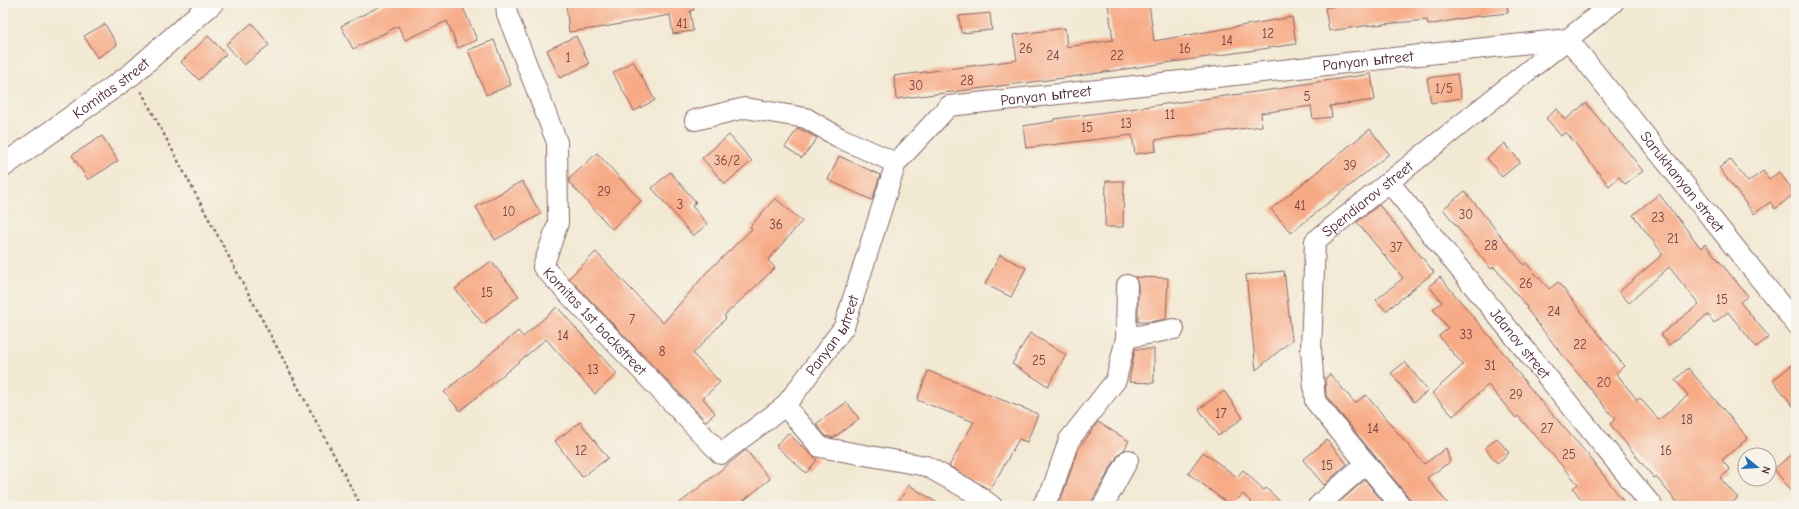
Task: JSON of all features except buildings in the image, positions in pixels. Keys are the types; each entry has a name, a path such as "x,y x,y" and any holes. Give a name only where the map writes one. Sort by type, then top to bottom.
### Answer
{"main road":[{"name":"Komitas street","path":"3,166 132,74 212,3"}],"street":[{"name":"Komitas 1st backstreet","path":"506,3 507,14 556,142 558,223 543,268 721,454"},
{"name":"Spendiarov street","path":"1401,506 1315,401 1311,350 1316,241 1613,3"},
{"name":"Panyan ыtreet","path":"721,454 785,406 844,327 896,163 949,106 1568,39"},
{"name":"Sarukhanyan street","path":"1568,39 1796,324"},
{"path":"695,120 745,108 806,118 840,138 896,163"},
{"name":"Jdanov street","path":"1389,182 1652,506"},
{"path":"1042,506 1052,490 1069,440 1116,380 1126,338 1127,285"},
{"path":"1126,338 1174,329"},
{"path":"785,406 820,446 926,466 971,491 992,506"},
{"path":"1103,506 1128,460"},
{"path":"1318,506 1366,463"}],"path":[{"path":"132,74 361,506"}]}
